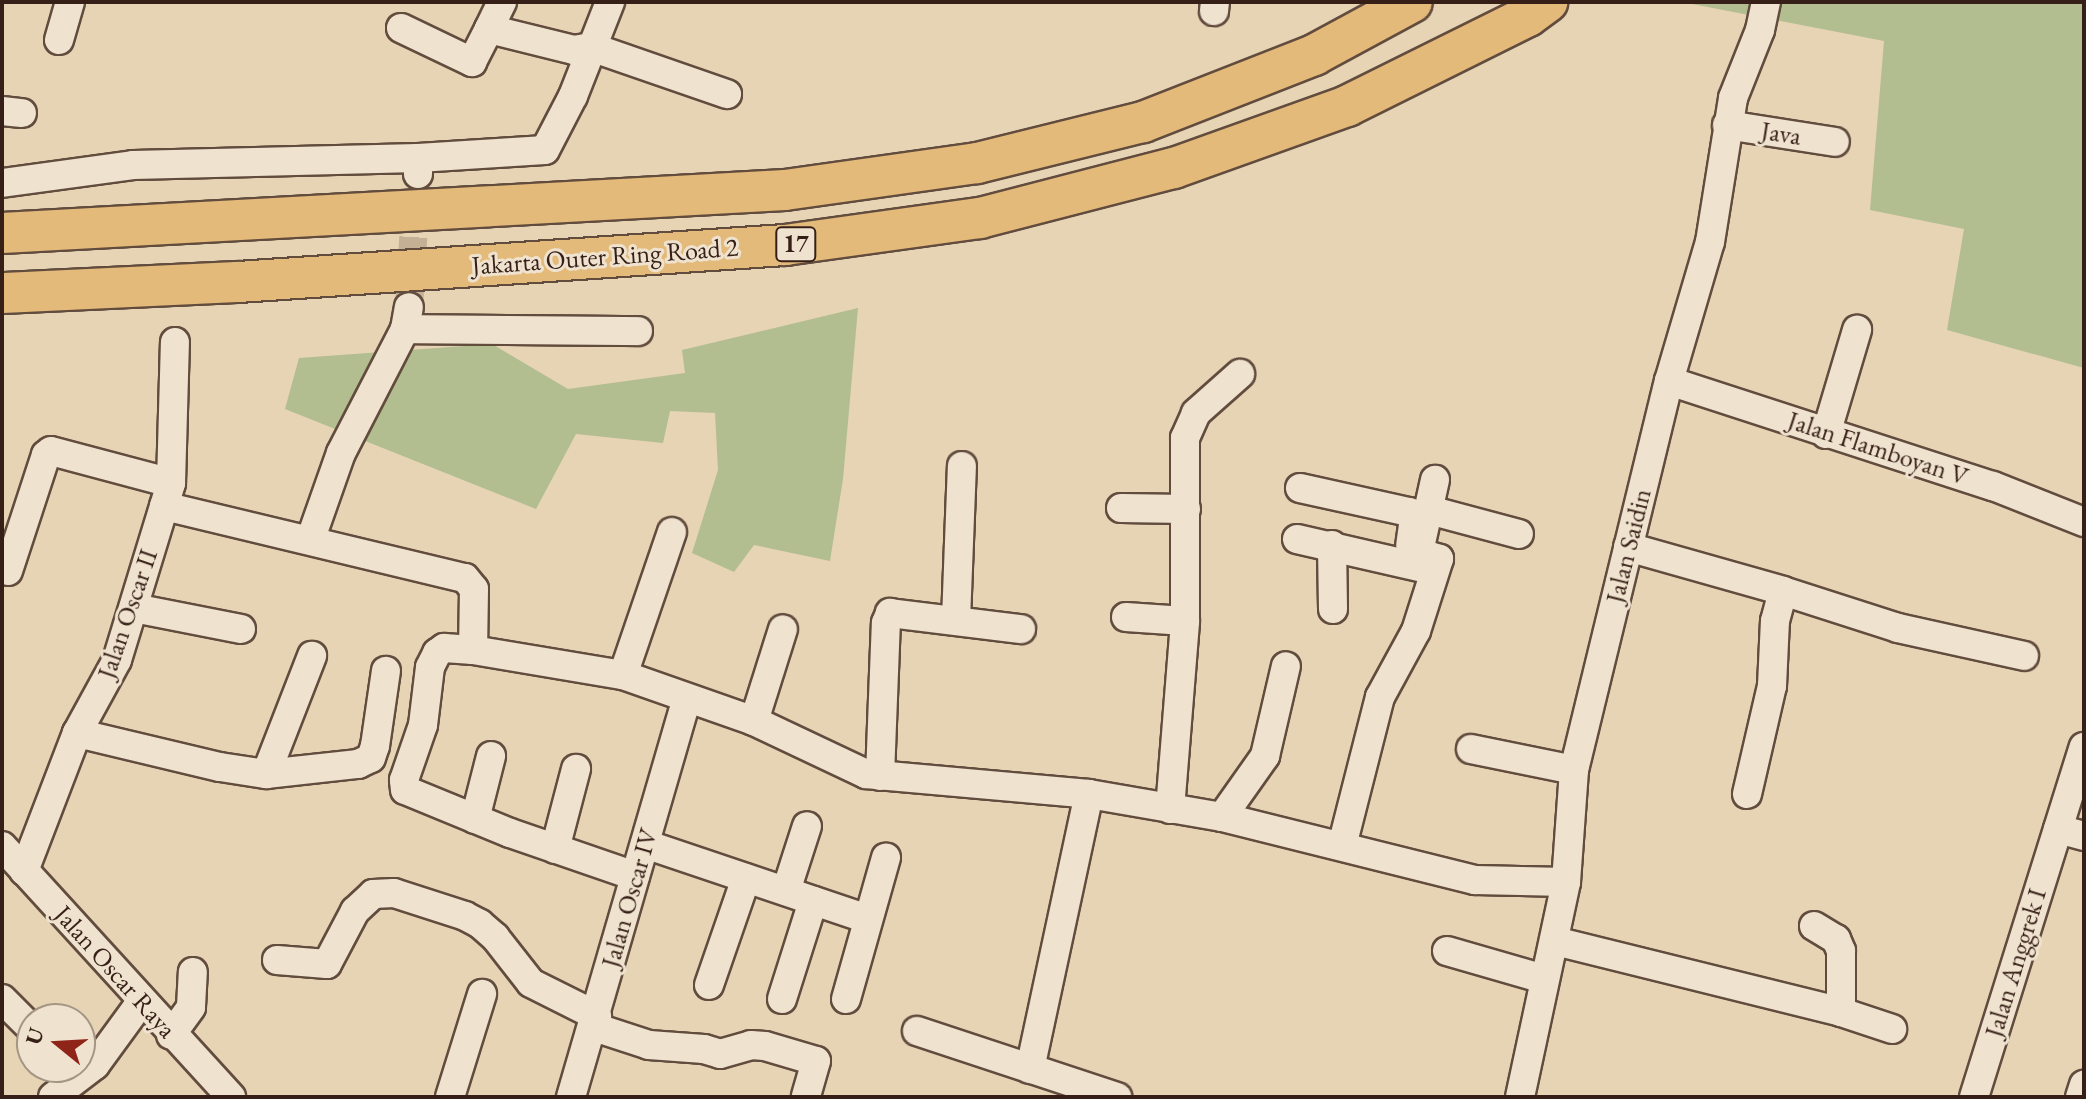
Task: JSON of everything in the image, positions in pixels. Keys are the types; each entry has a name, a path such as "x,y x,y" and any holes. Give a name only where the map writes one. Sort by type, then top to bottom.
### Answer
{"highway":[{"name":"17","path":"2,233 785,190 977,163 1143,122 1314,55 1412,2"},
{"name":"Jakarta Outer Ring Road 2","path":"2,293 238,282 785,245 980,218 1174,168 1347,106 1528,16 1547,2"}],"street":[{"path":"59,40 70,2"},
{"path":"401,28 472,62 502,2"},
{"path":"2,183 133,165 418,166 545,150 573,96 610,2"},
{"name":"Jalan Saidin","path":"1520,1097 1566,882 1574,770 1669,381 1710,242 1727,125 1766,2"},
{"path":"489,29 574,50 591,47 727,94"},
{"name":"Java","path":"1727,125 1835,142"},
{"path":"311,538 341,453 407,318 638,331"},
{"path":"1826,434 1857,330"},
{"name":"Jalan Oscar II","path":"24,871 77,733 117,660 168,494 175,342"},
{"path":"1170,809 1185,621 1185,448 1189,427 1207,401 1240,374"},
{"name":"Jalan Flamboyan V","path":"1669,381 1993,486 2084,522"},
{"path":"8,571 46,455 51,451 168,494 311,538 465,578 474,589 473,650"},
{"path":"956,620 962,466"},
{"path":"1342,846 1380,697 1416,631 1440,558 1419,552 1435,480"},
{"path":"1300,488 1409,512 1414,518 1414,530 1406,562"},
{"path":"1121,508 1186,509"},
{"path":"1429,510 1519,534"},
{"path":"623,675 672,532"},
{"path":"1297,539 1429,567 1433,575"},
{"path":"1332,545 1333,609"},
{"path":"1628,547 1898,628 2024,656"},
{"path":"1747,794 1772,686 1775,621 1783,591"},
{"path":"134,608 241,629"},
{"path":"880,776 886,619 894,613 1021,629"},
{"path":"1126,617 1185,621"},
{"path":"754,721 783,629"},
{"path":"635,876 555,849 405,790 423,725 430,667 444,648 623,675 754,721 866,774 1089,794 1222,817 1475,880 1566,882"},
{"path":"266,774 312,656"},
{"path":"1222,817 1265,756 1286,666"},
{"path":"77,733 220,767 266,774 313,772 371,758 386,671"},
{"name":"Jalan Oscar IV","path":"571,1097 596,1021 687,699"},
{"name":"Jalan Anggrek I","path":"1974,1097 2071,833 2084,747"},
{"path":"1471,749 1574,770"},
{"path":"475,819 491,756"},
{"path":"555,849 576,769"},
{"path":"1030,1069 1089,794"},
{"path":"786,891 807,826"},
{"path":"645,844 868,919"},
{"name":"Jalan Oscar Raya","path":"2,846 171,1035 231,1097"},
{"path":"846,999 886,858"},
{"path":"709,985 746,878"},
{"path":"277,960 327,964 355,911 373,894 394,893 480,924 495,937 531,983 596,1021 649,1045 704,1049 720,1054 751,1045 765,1046 816,1061 806,1097"},
{"path":"782,999 813,901"},
{"path":"1814,926 1836,939 1841,951 1841,1012"},
{"path":"1555,941 1841,1012 1892,1029"},
{"path":"1447,951 1544,979"},
{"path":"171,1035 191,1007 193,972"},
{"path":"450,1097 482,994"},
{"path":"96,1059 106,1052 141,1002"},
{"path":"917,1031 1030,1069 1073,1090 1117,1097"},
{"path":"2080,1097 2084,1085"}],"green space":[{"path":"2084,2 2084,368 1947,330 1964,229 1870,210 1884,41 1687,3"},
{"path":"858,308 843,479 830,561 754,545 734,572 692,553 718,470 715,413 670,411 663,443 576,434 536,509 285,409 299,358 492,344 568,389 685,373 682,350"}],"tunnel":[{"path":"409,307 416,192"}]}
